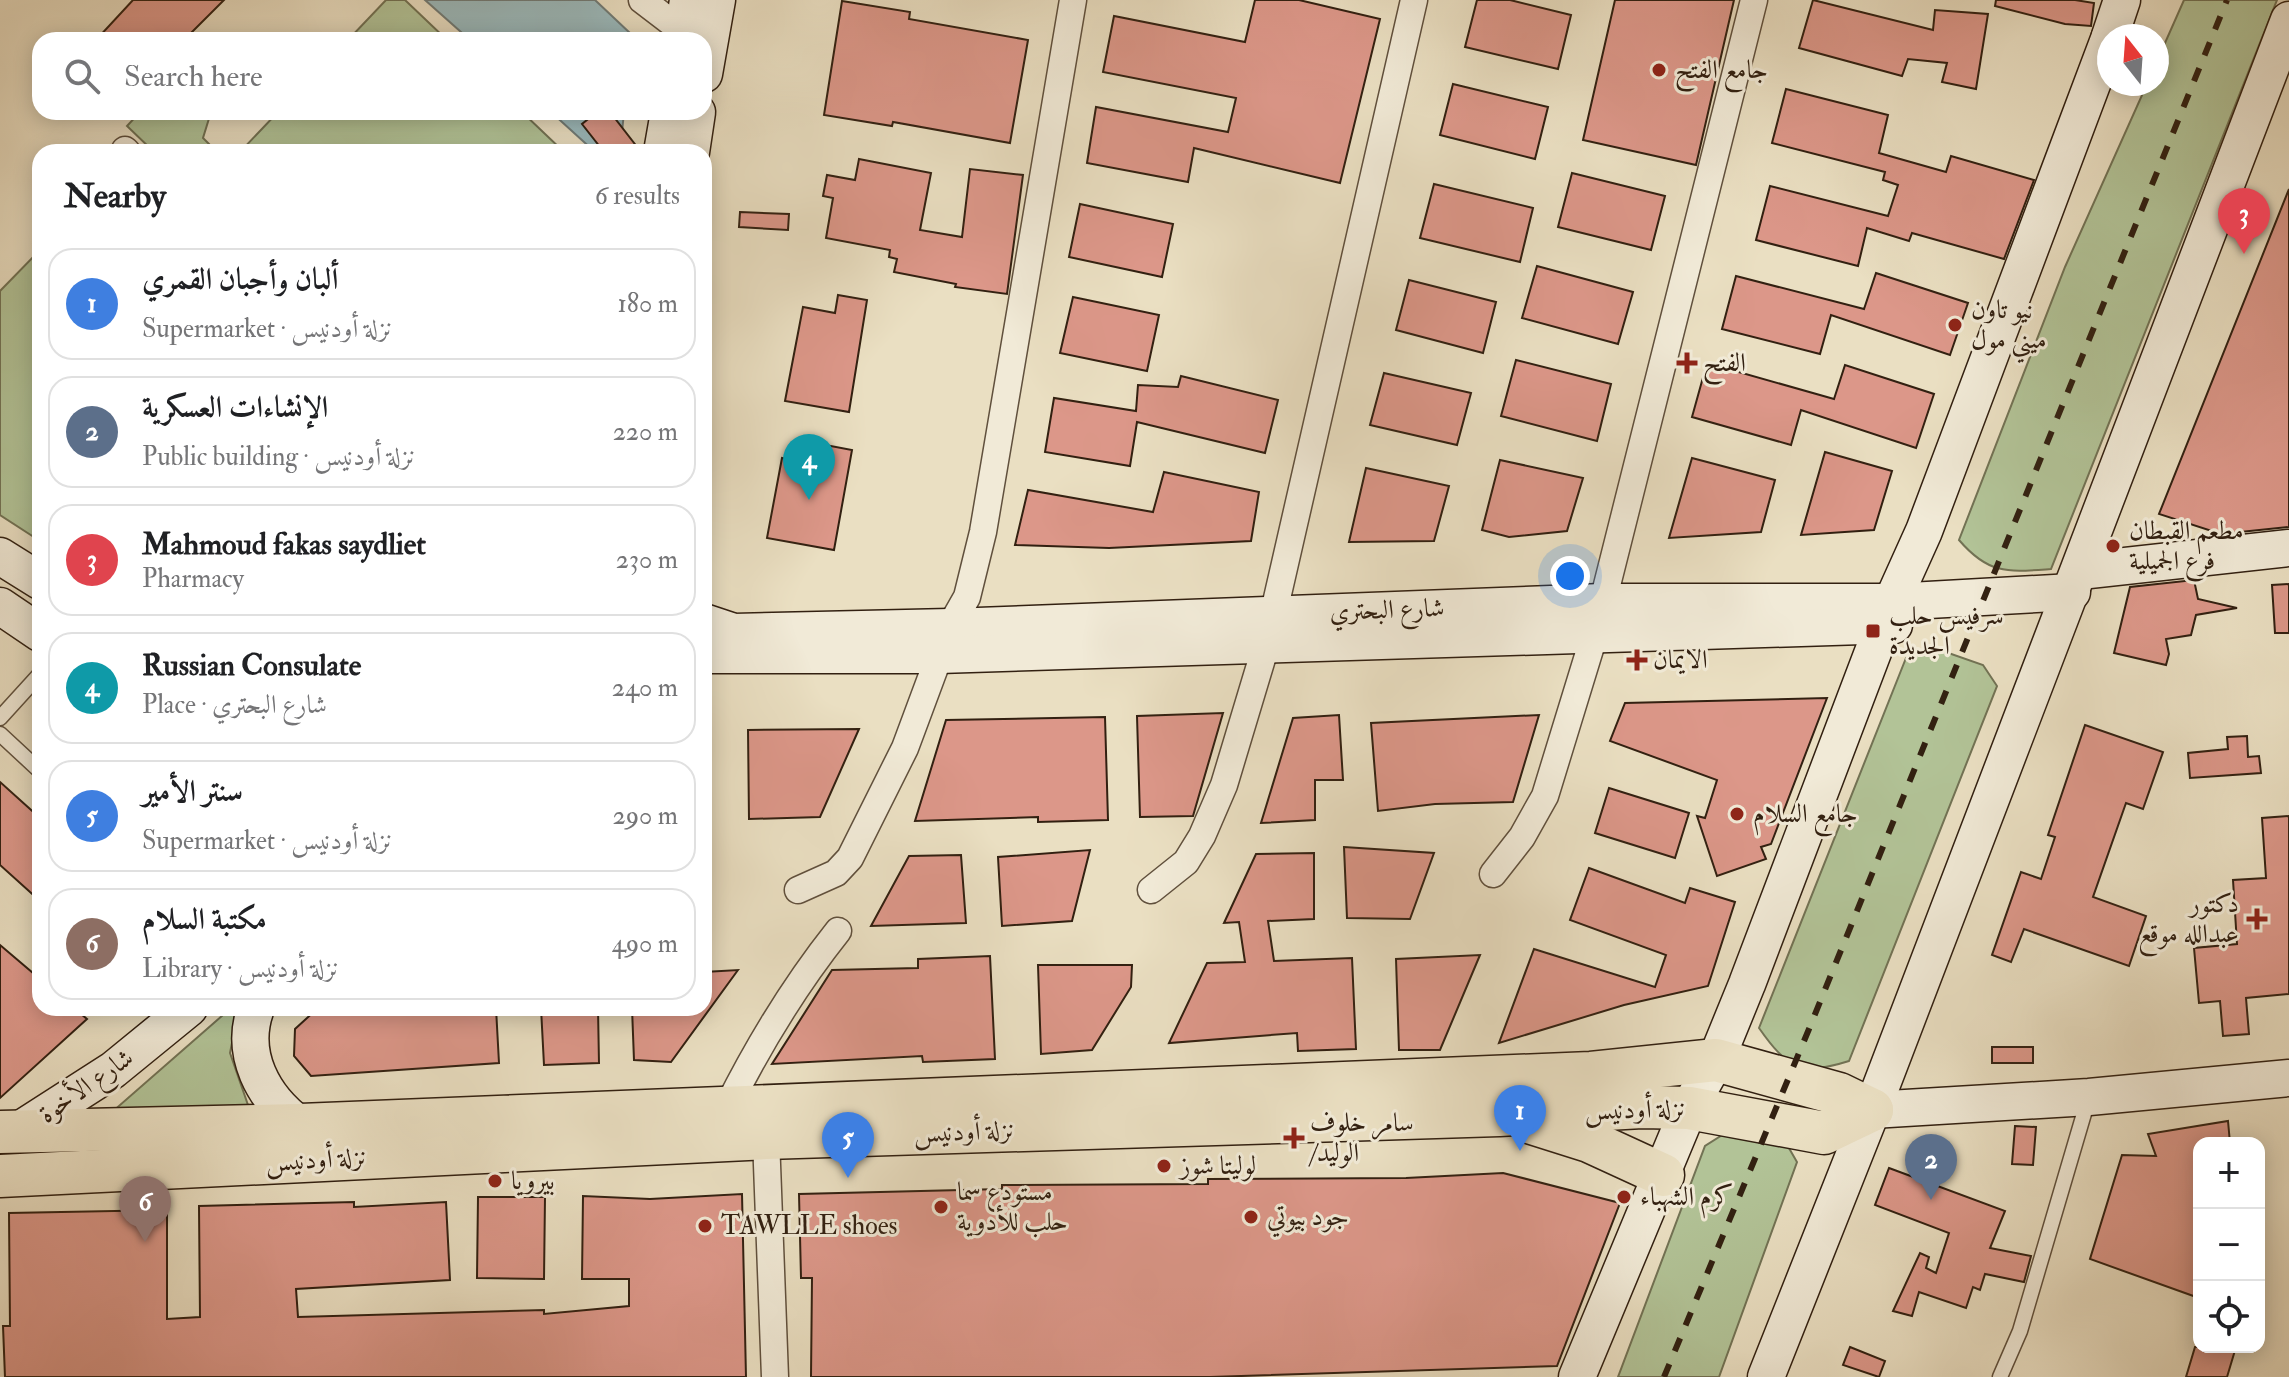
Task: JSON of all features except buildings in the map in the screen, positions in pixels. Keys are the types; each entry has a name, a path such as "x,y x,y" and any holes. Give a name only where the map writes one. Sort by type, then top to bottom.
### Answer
{"main road":[{"path":"699,32 717,0"},
{"path":"2114,24 2122,0"},
{"path":"1766,1377 1872,1110 2289,20"},
{"path":"1577,1377 1689,1108 1716,1060 1887,614 1924,531 2097,69"},
{"path":"663,144 668,120"},
{"path":"692,144 696,120"},
{"path":"712,655 944,641 1271,628 1599,617 1887,614 2071,593 2289,548"},
{"path":"0,556 32,576"},
{"path":"0,606 32,628"},
{"path":"712,625 734,632 944,641"},
{"name":"شارع الأخوة","path":"9,1132 113,1070 179,1016"},
{"path":"254,1016 251,1054 263,1088 277,1108 300,1125"},
{"path":"9,1132 300,1125 1591,1073 1716,1060 1839,1094 1872,1110 2089,1097 2289,1078"},
{"name":"نزلة أودنيس","path":"0,1176 766,1138 1689,1108 1824,1133 1872,1110"},
{"path":"1499,1115 1589,1141 1663,1175"}],"street":[{"path":"642,0 684,32"},
{"path":"798,890 827,879 850,858 905,748 944,641 967,597 983,532 1073,0"},
{"path":"1151,890 1176,873 1202,836 1224,785 1271,628 1414,0"},
{"path":"1493,874 1522,837 1545,796 1599,617 1754,0"},
{"path":"727,1108 749,1063 812,963 838,931"},
{"path":"766,1138 775,1377"}],"lane":[{"path":"0,718 32,683"},
{"path":"0,734 32,764"},
{"path":"2000,1377 2020,1331 2089,1097"}],"green space":[{"path":"386,0 405,0 439,32 356,32"},
{"path":"2184,0 2277,0 2051,569 2000,569 1980,560 1959,540 2065,267 2142,96 2169,96 2169,34"},
{"path":"133,120 209,120 203,138 209,144 146,144 127,126"},
{"path":"270,120 530,120 556,144 248,144"},
{"path":"32,258 32,536 0,515 0,291"},
{"path":"1937,649 1983,665 1997,686 1849,1061 1819,1068 1796,1065 1778,1052 1759,1028 1906,658"},
{"path":"222,1016 237,1016 230,1053 248,1105 112,1112"},
{"path":"1727,1132 1786,1143 1797,1162 1719,1377 1618,1377 1705,1146"}],"water":[{"path":"425,0 595,0 629,32 461,32"},
{"path":"560,120 623,120 621,144 586,144"}],"railway":[{"path":"1664,1377 1809,1029 2227,0"}],"place":[{"name":"جامع الفتح","path":"1659,70"},
{"name":"Mahmoud fakas saydliet","path":"2244,254"},
{"name":"نيو تاون ميني مول","path":"1955,325"},
{"name":"الفتح","path":"1687,363"},
{"name":"Russian Consulate","path":"809,500"},
{"name":"مطعم القبطان فرع الجميلية","path":"2113,546"},
{"name":"سرفيس حلب الجديدة","path":"1873,631"},
{"name":"الايمان","path":"1637,660"},
{"name":"جامع السلام","path":"1737,814"},
{"name":"دكتور عبدالله موقع","path":"2257,919"},
{"name":"سامر خلوف /الوليد","path":"1294,1138"},
{"name":"ألبان وأجبان القمري","path":"1520,1151"},
{"name":"لوليتا شوز","path":"1164,1166"},
{"name":"سنتر الأمير","path":"848,1178"},
{"name":"بيرويا","path":"495,1181"},
{"name":"كرم الشهباء","path":"1624,1197"},
{"name":"الإنشاءات العسكرية","path":"1931,1200"},
{"name":"مستودع سما حلب للأدوية","path":"941,1207"},
{"name":"جود بيوتي","path":"1251,1217"},
{"name":"TAWLLE shoes","path":"705,1226"},
{"name":"مكتبة السلام","path":"145,1242"}]}
